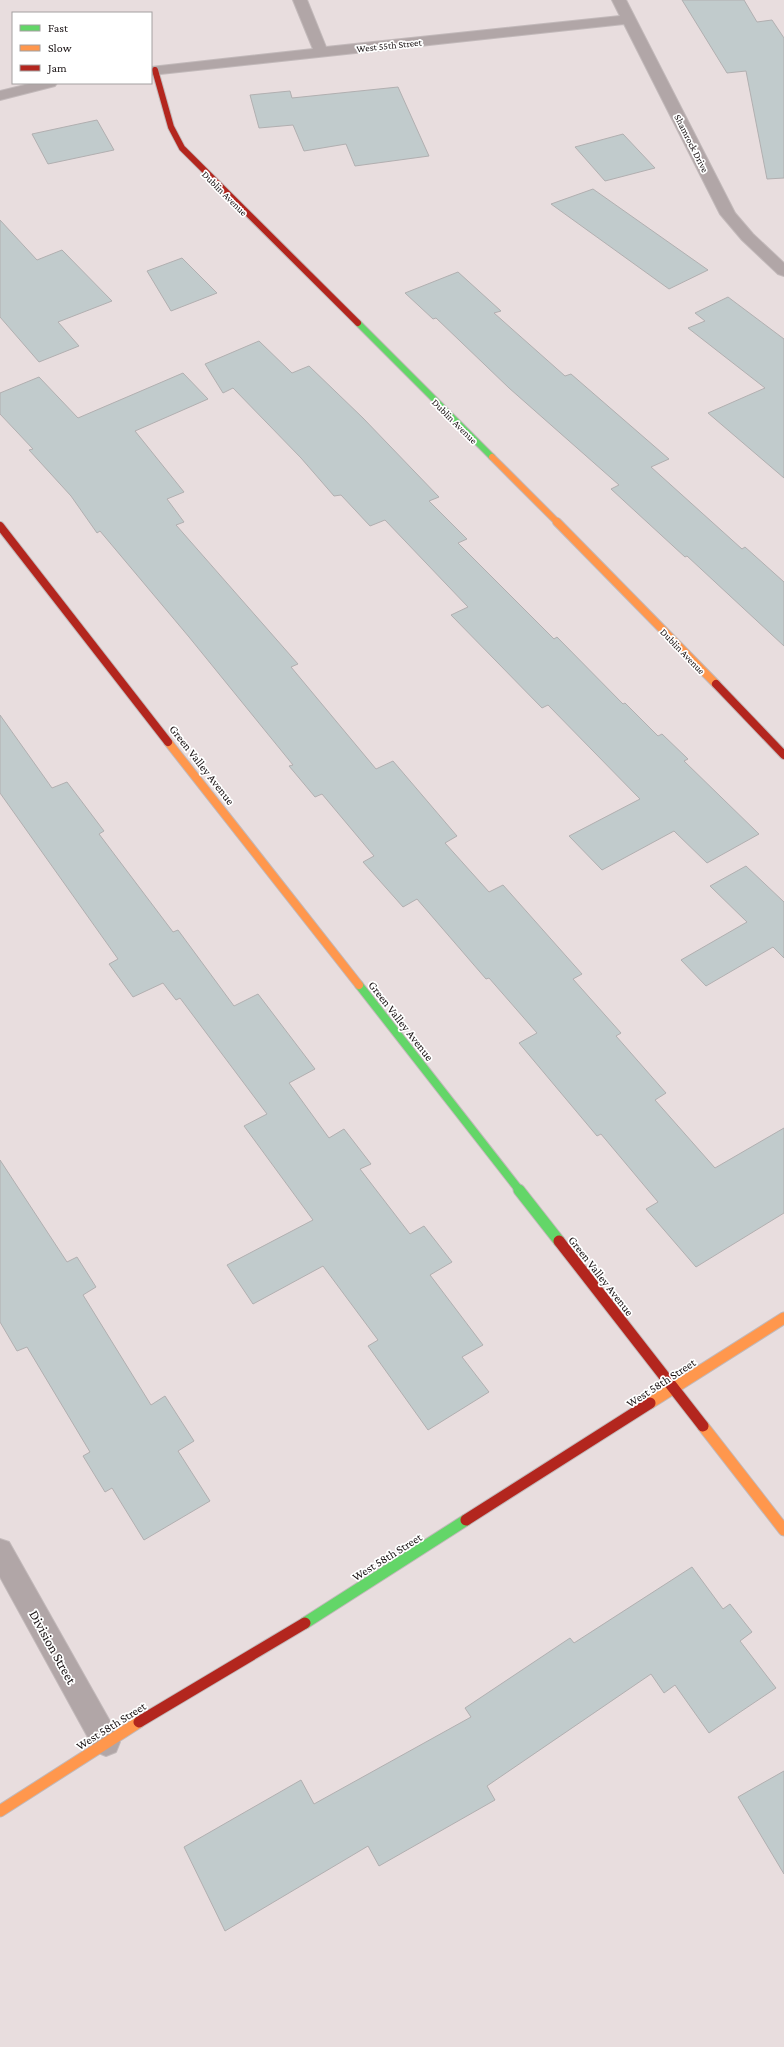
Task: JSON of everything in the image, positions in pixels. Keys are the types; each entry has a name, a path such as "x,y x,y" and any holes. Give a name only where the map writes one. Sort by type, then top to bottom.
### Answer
{"street":[{"path":"300,0 321,52"},
{"name":"Shamrock Drive","path":"619,0 728,214 741,232 784,271"},
{"name":"West 55th Street","path":"153,71 628,19"},
{"name":"Dublin Avenue","path":"153,71 171,127 182,148 635,600 784,755"},
{"path":"0,96 46,84"},
{"name":"Green Valley Avenue","path":"0,526 784,1530"},
{"name":"West 58th Street","path":"0,1811 106,1742 292,1631 784,1318"},
{"name":"Division Street","path":"0,1551 106,1742"}],"building":[{"path":"682,0 744,0 757,22 772,20 784,38 784,178 767,179 746,71 727,73"},
{"path":"398,87 429,156 355,166 346,144 304,151 293,125 259,128 250,95 290,91 292,98"},
{"path":"97,120 114,150 48,164 32,134"},
{"path":"623,134 655,168 605,181 575,147"},
{"path":"593,189 708,270 669,289 551,204"},
{"path":"0,220 37,260 62,250 112,301 58,322 79,346 39,362 0,317"},
{"path":"182,258 217,293 171,311 147,271"},
{"path":"458,272 501,311 494,313 565,376 571,374 669,459 651,467 742,549 745,547 784,582 784,646 687,556 685,557 611,489 619,485 509,388 436,318 433,319 405,293"},
{"path":"728,297 784,339 784,478 708,413 765,388 688,328 705,321 695,313"},
{"path":"259,341 292,373 309,366 363,418 439,497 429,501 467,539 458,543 554,639 557,637 623,704 625,703 658,736 662,734 688,759 684,761 759,834 707,863 674,831 602,870 569,836 640,799 548,705 542,708 451,615 468,607 385,520 370,526 341,495 334,496 301,458 233,388 223,393 205,364"},
{"path":"183,373 208,399 135,431 184,492 167,499 184,522 176,525 298,664 291,667 376,769 393,761 457,836 445,843 489,892 503,885 582,974 573,979 621,1033 616,1036 666,1093 655,1100 715,1168 784,1128 784,1213 696,1267 646,1209 658,1202 601,1134 597,1136 519,1043 537,1033 489,978 486,979 417,899 403,907 363,862 374,856 322,794 315,797 289,766 293,765 189,637 100,531 97,533 71,496 29,450 33,449 0,414 0,393 39,377 78,418"},
{"path":"0,715 52,788 67,782 104,831 99,834 173,932 178,930 234,1006 258,994 315,1069 289,1083 329,1138 344,1129 371,1164 360,1169 410,1234 424,1226 452,1262 430,1275 483,1345 462,1357 489,1392 428,1430 368,1346 378,1340 323,1266 253,1304 227,1265 313,1220 244,1126 267,1114 180,998 176,1000 163,983 133,997 109,964 118,959 0,793"},
{"path":"746,866 784,902 784,958 773,947 706,986 681,960 747,922 710,886"},
{"path":"0,1160 67,1262 77,1257 96,1287 83,1295 151,1405 165,1396 194,1441 178,1451 210,1501 144,1540 112,1488 105,1492 83,1456 90,1452 27,1347 17,1351 0,1322"},
{"path":"692,1567 723,1609 730,1604 752,1632 740,1641 776,1688 709,1733 675,1685 664,1693 651,1674 487,1786 495,1800 379,1866 368,1846 225,1931 184,1847 301,1780 314,1804 471,1717 465,1708 570,1638 574,1643"},
{"path":"784,1771 784,1874 738,1797"}],"traffic: fast":[{"path":"358,323 492,457"},
{"path":"359,985 559,1241"},
{"path":"305,1623 466,1520"}],"traffic: slow":[{"path":"492,457 635,600 716,684"},
{"path":"168,742 359,985"},
{"path":"650,1403 784,1318"},
{"path":"703,1426 784,1530"},
{"path":"0,1811 139,1722"}],"traffic: jam":[{"path":"155,70 171,127 182,148 358,323"},
{"path":"0,526 168,742"},
{"path":"716,684 784,755"},
{"path":"559,1241 703,1426"},
{"path":"466,1520 650,1403"},
{"path":"139,1722 305,1623"}]}
